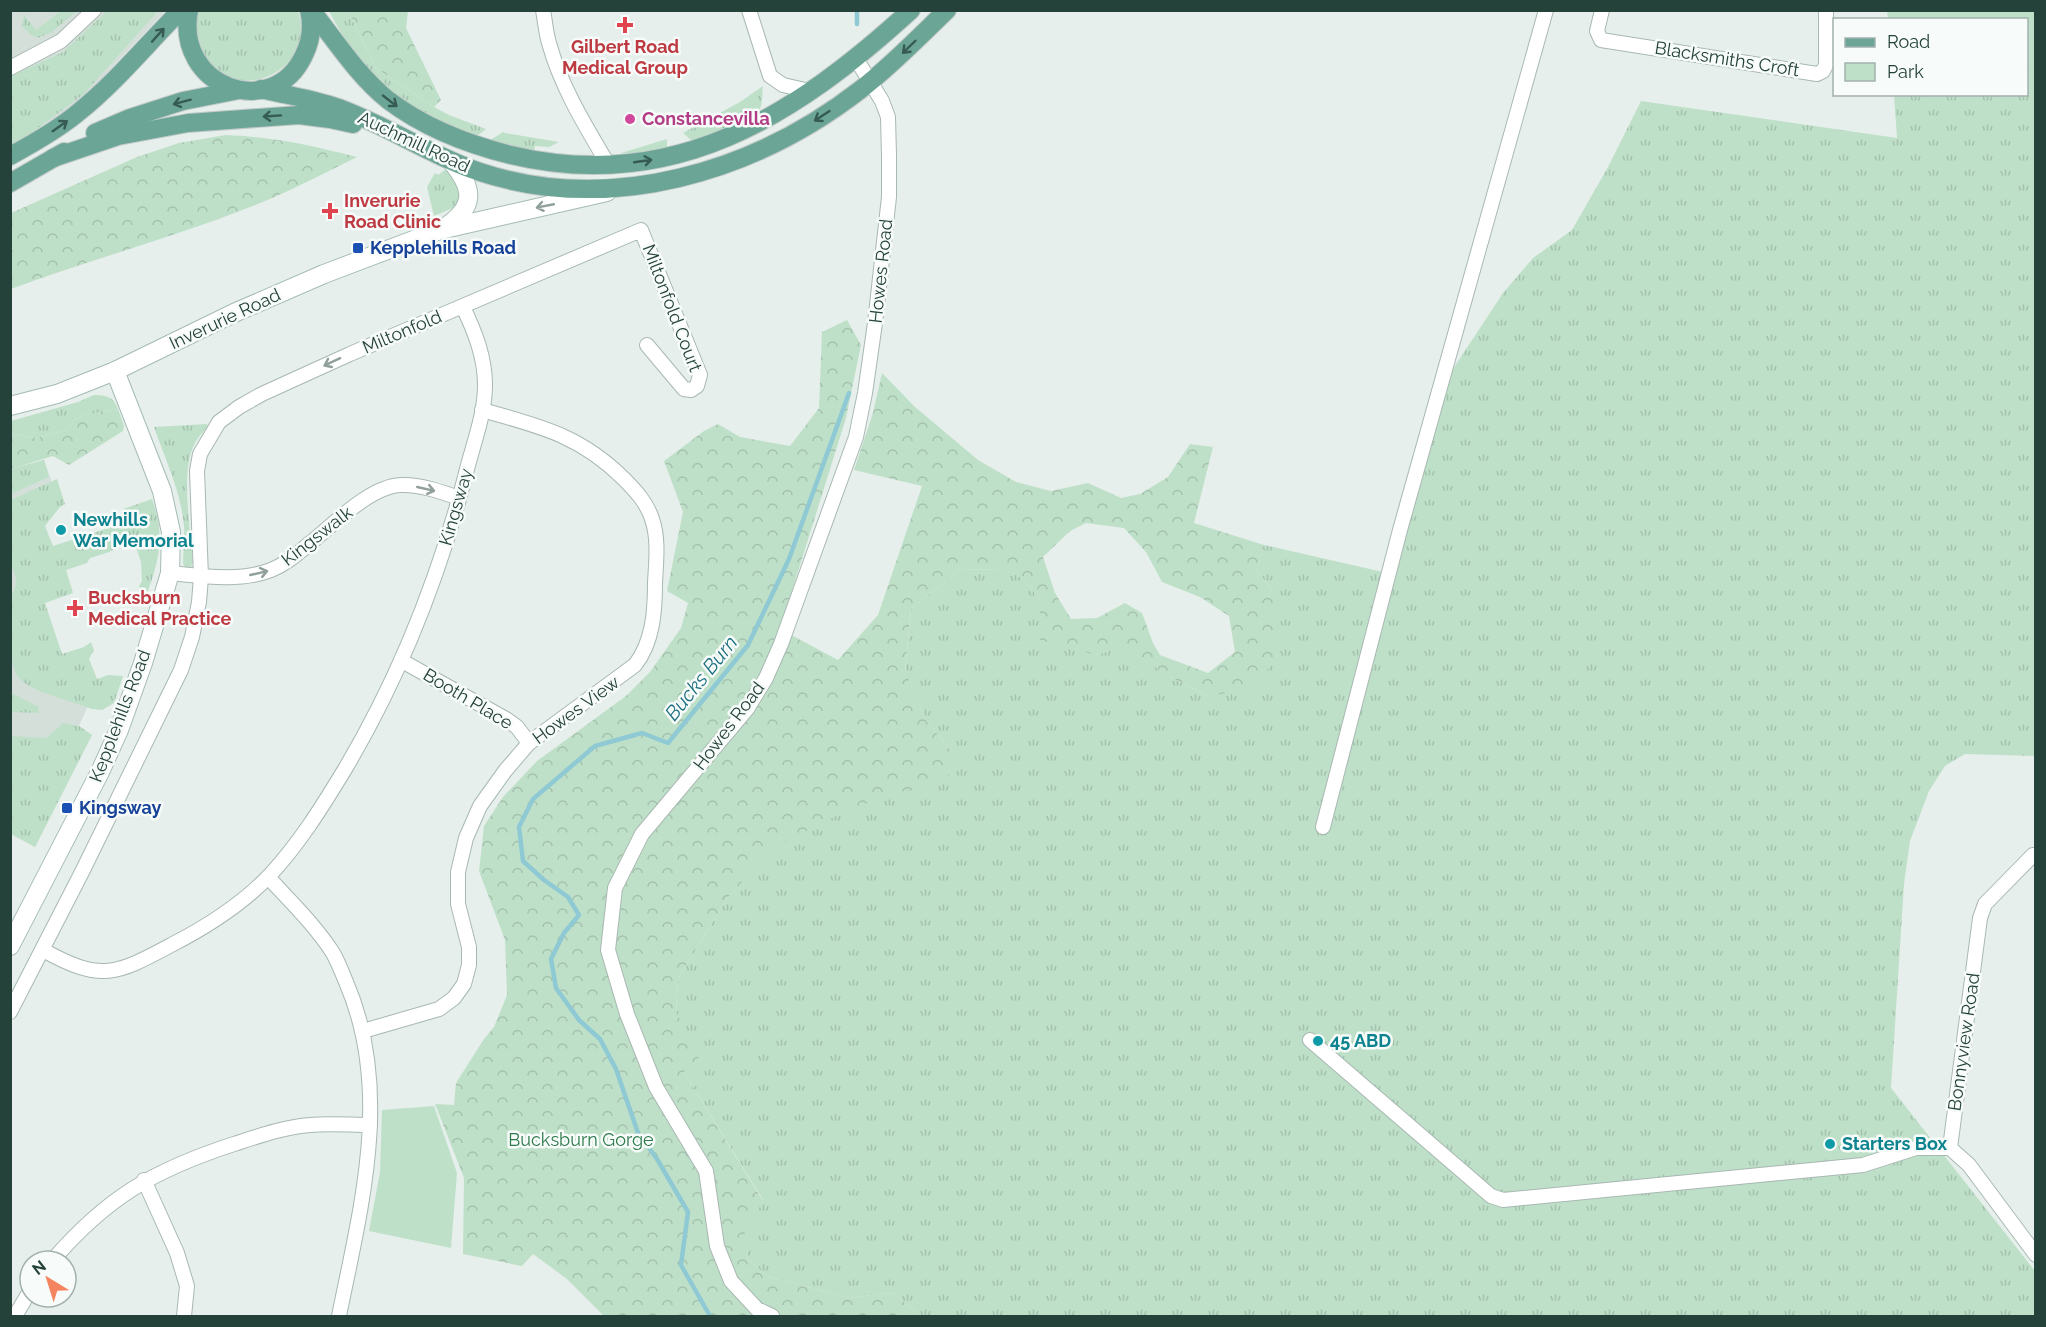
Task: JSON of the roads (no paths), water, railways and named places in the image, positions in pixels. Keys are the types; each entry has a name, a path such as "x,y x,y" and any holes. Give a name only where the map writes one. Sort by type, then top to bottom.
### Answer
{"main road":[{"path":"10,156 44,137 79,112 181,10"},
{"path":"189,10 187,33 192,55 212,78 225,86 239,90"},
{"path":"10,183 95,133 130,118 183,101 271,86 290,75 303,58 310,38 310,10"},
{"name":"Auchmill Road","path":"310,10 359,73 386,98 427,126 469,143 517,157 559,164 609,165 669,157 717,143 756,125 810,91 855,57 910,10"},
{"name":"Auchmill Road","path":"261,89 341,109 381,126 452,162 482,173 530,184 574,189 623,189 709,170 741,159 813,122 892,64 947,10"},
{"path":"53,158 118,136 162,126 280,115 330,118 420,147"}],"street":[{"path":"10,68 61,41 94,10"},
{"path":"543,10 551,48 561,75 580,115 609,165"},
{"path":"749,10 770,76 788,87 810,91"},
{"path":"1323,827 1400,530 1546,10"},
{"name":"Blacksmiths Croft","path":"1602,10 1597,32 1601,39 1816,74 1823,71 1826,65 1826,10"},
{"name":"Howes Road","path":"772,1317 757,1309 731,1281 717,1246 706,1171 656,1087 627,1014 608,950 615,888 642,834 747,709 766,678 781,644 856,436 871,361 889,197 889,156 888,117 882,101 855,57"},
{"name":"Inverurie Road","path":"440,230 455,221 467,204 468,194 464,177 452,162"},
{"name":"Inverurie Road","path":"10,406 57,394 115,370 234,313 324,274 440,230 623,189"},
{"name":"Miltonfold","path":"197,471 200,454 207,438 219,422 262,394 641,230"},
{"name":"Miltonfold Court","path":"641,230 700,375 697,386 691,390 684,389 647,345"},
{"name":"Kingsway","path":"44,950 73,965 95,972 122,968 147,958 207,926 231,909 268,877 310,825 366,733 402,661 430,591 459,498 482,410 485,384 482,358 475,334 463,307"},
{"name":"Kepplehills Road","path":"10,946 100,772 119,730 143,663 170,573 171,532 162,491 115,370"},
{"name":"Howes View","path":"363,1031 439,1009 454,998 464,984 469,964 469,947 458,904 458,872 466,838 480,806 529,743 626,673 641,658 653,618 655,531 649,511 637,492 592,451 571,439 546,428 482,410"},
{"name":"Kepplehills Road","path":"10,1012 44,950 181,670 195,626 201,577 197,471"},
{"name":"Kingswalk","path":"170,573 201,577 253,575 280,566 363,500 385,488 403,485 459,498"},
{"name":"Booth Place","path":"402,661 506,719 517,727 529,743"},
{"name":"Bonnyview Road","path":"1950,1148 1980,918 1985,904 2033,855"},
{"path":"268,877 317,932 334,955 352,995 363,1031 370,1083 367,1173 339,1317"},
{"path":"1310,1041 1491,1196 1503,1200 1863,1165 1916,1148 1950,1148 1969,1165 2036,1255"},
{"path":"62,1249 77,1232 116,1199 144,1180 198,1155 283,1129 326,1124 370,1125"},
{"path":"144,1180 181,1264 187,1286 184,1317"},
{"path":"15,1317 16,1301"}],"waterway":[{"name":"Bucks Burn","path":"857,10 857,24"},
{"name":"Bucks Burn","path":"710,1316 681,1265 688,1212 657,1159 638,1133 616,1069 600,1039 579,1020 556,988 551,959 564,933 579,915 568,897 523,861 519,827 533,799 595,746 642,733 668,743 748,645 789,559 849,393"}],"place":[{"name":"Gilbert Road Medical Group","path":"625,25"},
{"name":"Constancevilla","path":"630,119"},
{"name":"Inverurie Road Clinic","path":"330,211"},
{"name":"Kepplehills Road","path":"358,248"},
{"name":"Newhills War Memorial","path":"61,530"},
{"name":"Bucksburn Medical Practice","path":"75,608"},
{"name":"Kingsway","path":"67,808"},
{"name":"45 ABD","path":"1318,1041"},
{"name":"Starters Box","path":"1830,1144"}],"park label":[{"name":"Bucksburn Gorge","path":"581,1140"}]}
